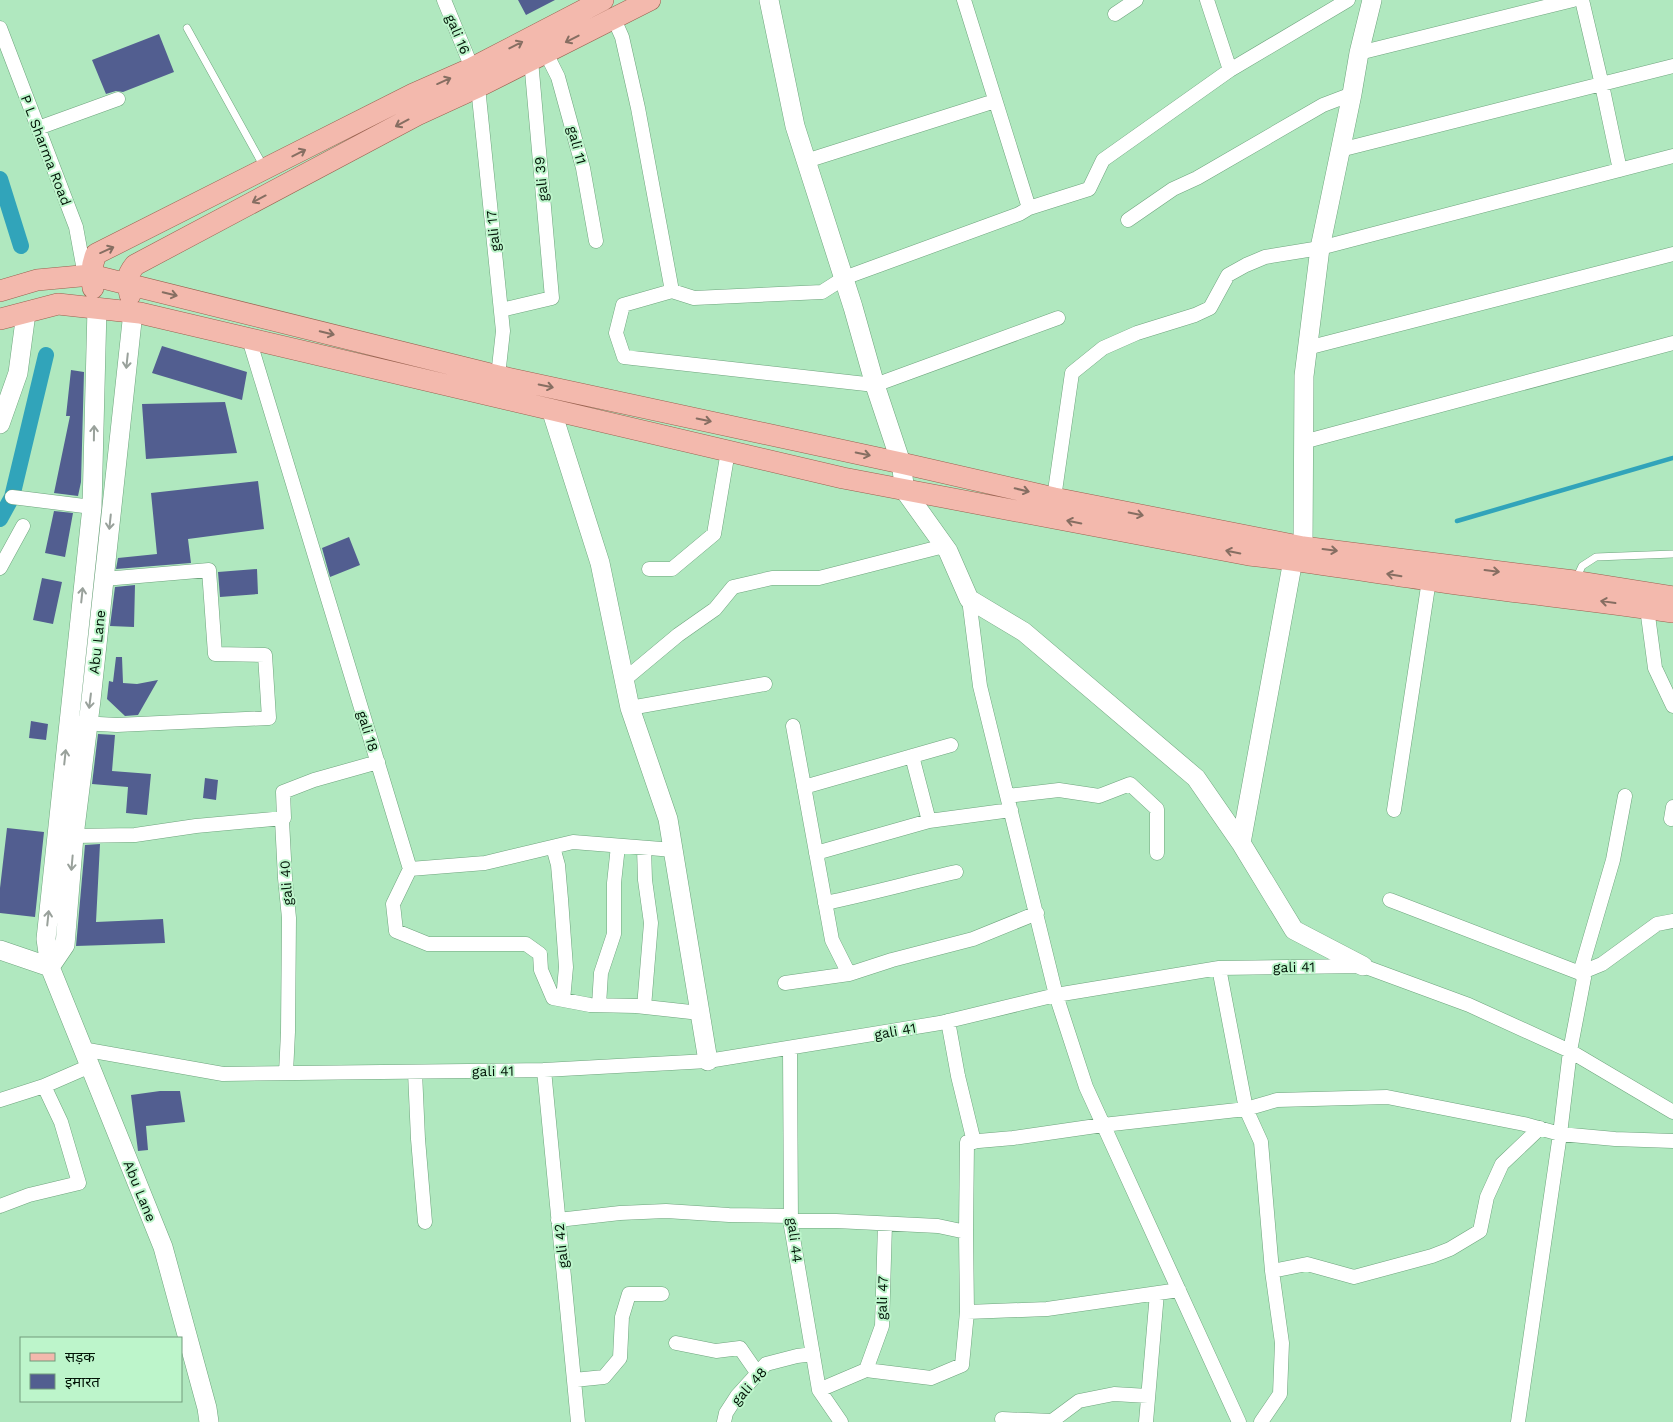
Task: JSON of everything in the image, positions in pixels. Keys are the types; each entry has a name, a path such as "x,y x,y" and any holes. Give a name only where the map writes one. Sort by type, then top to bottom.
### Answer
{"main road":[{"path":"133,312 128,273 136,265 416,115 475,77 604,0"},
{"path":"97,308 88,275 96,254 414,94 475,77 538,56 650,0"},
{"path":"0,291 37,280 88,275 128,283 498,376 901,462 1298,553 1430,580 1673,596"},
{"path":"0,319 58,304 133,312 905,491 1249,555 1298,553 1573,590 1647,608 1673,612"}],"street":[{"name":"gali 16","path":"444,0 475,77"},
{"path":"770,0 795,126 844,278 875,385 901,462 905,491 944,546 969,599 980,686 1056,995 1086,1087 1239,1422"},
{"path":"964,0 1029,208"},
{"path":"1115,14 1136,0"},
{"path":"1207,0 1230,70"},
{"path":"1058,318 875,385 624,356 616,333 623,305 672,291 694,298 822,292 844,278 1020,214 1029,208 1089,189 1103,160 1230,70 1348,0"},
{"path":"1241,843 1298,553 1304,376 1320,248 1359,53 1372,0"},
{"path":"1359,53 1573,0"},
{"path":"1582,0 1620,170"},
{"path":"614,18 622,37 638,108 672,291"},
{"name":"P L Sharma Road","path":"0,28 76,227 88,275"},
{"name":"gali 11","path":"538,56 558,77 583,168 596,241"},
{"name":"gali 39","path":"501,310 552,298 538,56"},
{"path":"1340,150 1673,66"},
{"name":"gali 17","path":"475,77 503,331 498,376"},
{"path":"1128,220 1173,188 1197,178 1323,105 1352,94"},
{"path":"38,128 118,98"},
{"path":"806,161 996,101"},
{"path":"1054,498 1072,373 1103,348 1137,333 1195,315 1210,308 1228,275 1246,265 1265,257 1320,248 1673,156"},
{"path":"1307,348 1673,254"},
{"name":"Abu Lane","path":"50,967 65,945 74,836 78,723 92,507 97,308"},
{"name":"Abu Lane","path":"133,312 104,579 78,723 46,939 50,967 163,1247 207,1408 209,1422"},
{"path":"0,424 18,373 26,313"},
{"name":"gali 18","path":"249,339 410,869"},
{"path":"1303,442 1673,343"},
{"path":"550,410 600,563 630,708 668,818 708,1061"},
{"path":"649,570 672,569 714,534 728,451"},
{"path":"12,497 92,507"},
{"path":"0,568 23,526"},
{"path":"624,680 678,635 715,609 733,587 772,578 819,578 944,546"},
{"path":"78,723 117,725 269,718 265,655 215,654 209,570 104,579"},
{"path":"1394,810 1430,580"},
{"path":"969,599 1024,632 1196,778 1241,843 1294,930 1363,966"},
{"path":"1647,608 1655,668 1673,706"},
{"path":"630,708 765,684"},
{"path":"793,726 832,940 849,974"},
{"path":"804,787 951,745"},
{"path":"912,756 929,820"},
{"name":"gali 40","path":"286,1073 289,918 282,820 284,818 283,792 314,780 378,762"},
{"path":"1007,796 1059,790 1099,796 1130,784 1156,808 1157,853"},
{"path":"1580,973 1613,860 1624,796"},
{"path":"816,852 929,820 1011,810"},
{"path":"74,836 135,835 196,826 284,818"},
{"path":"674,850 573,842 485,863 410,869 392,904 396,932 428,944 526,944 540,954 541,970 553,998 590,1005 644,1007 700,1013"},
{"path":"599,1005 601,973 614,934 614,882 618,846"},
{"path":"553,847 558,865 566,967 563,1000"},
{"path":"644,848 645,880 651,923 644,1007"},
{"path":"825,903 866,895 956,872"},
{"path":"1390,900 1580,973 1584,978 1570,1051 1560,1134 1518,1422"},
{"path":"785,983 849,974 892,960 973,939 1037,913"},
{"path":"1580,973 1602,964 1657,924 1673,921"},
{"path":"0,950 50,967"},
{"name":"gali 41","path":"82,1049 223,1074 544,1070 708,1061 790,1049 948,1021 1056,995 1219,968 1363,966 1469,1005 1570,1051 1673,1112"},
{"path":"1219,968 1246,1109 1261,1142 1272,1271 1282,1343 1280,1394 1261,1422"},
{"path":"948,1021 958,1076 974,1142"},
{"name":"gali 44","path":"790,1049 791,1219 819,1390 841,1422"},
{"path":"0,1100 44,1086 90,1066"},
{"name":"gali 42","path":"544,1070 578,1422"},
{"path":"415,1072 425,1222"},
{"path":"0,1206 28,1195 79,1183 60,1122 44,1086"},
{"path":"819,1390 866,1370 931,1378 962,1365 967,1312 967,1142 1246,1109 1277,1100 1387,1097 1540,1128 1560,1134 1615,1139 1673,1141"},
{"path":"1272,1271 1307,1264 1354,1277 1402,1265 1450,1249 1480,1231 1487,1197 1502,1164 1540,1128"},
{"path":"558,1220 620,1213 666,1211 938,1226 966,1232"},
{"name":"gali 47","path":"866,1370 882,1326 884,1224"},
{"path":"967,1312 1047,1310 1179,1290"},
{"path":"1146,1422 1157,1293"},
{"path":"574,1380 604,1377 620,1358 622,1317 629,1294 662,1294"},
{"path":"676,1343 716,1350 740,1348 758,1374"},
{"name":"gali 48","path":"724,1422 726,1413 737,1396 766,1364 813,1354"},
{"path":"1002,1419 1052,1421 1079,1401 1114,1394 1148,1396"}],"lane":[{"path":"187,28 266,170"},
{"path":"1573,590 1582,566 1596,557 1673,554"}],"building":[{"path":"518,0 555,0 526,15"},
{"path":"159,34 174,72 123,92 116,91 106,94 92,60"},
{"path":"162,346 247,372 242,400 152,373"},
{"path":"71,370 84,372 81,482 78,496 54,493 70,416 66,416"},
{"path":"225,402 237,453 146,459 142,404"},
{"path":"258,481 264,529 188,539 191,563 116,569 118,558 157,554 151,493"},
{"path":"54,511 73,513 65,557 45,553"},
{"path":"349,537 360,565 330,577 322,548"},
{"path":"257,569 258,594 220,597 218,572"},
{"path":"42,578 62,582 53,624 33,620"},
{"path":"135,585 134,627 110,626 115,587"},
{"path":"116,657 122,657 123,683 137,684 158,680 138,715 125,716 107,699 109,681 113,682"},
{"path":"31,721 48,724 46,740 29,738"},
{"path":"98,734 115,735 112,771 151,774 147,815 126,813 128,787 92,784"},
{"path":"205,778 218,780 216,800 203,798"},
{"path":"7,828 44,832 35,917 0,913 0,888"},
{"path":"100,844 96,922 163,919 165,943 76,946 85,845"},
{"path":"160,1091 180,1091 185,1122 146,1126 148,1150 138,1151 131,1095"}],"waterway":[{"path":"0,179 21,246"},
{"path":"0,519 12,497 46,355"},
{"path":"1457,521 1673,458"}]}
